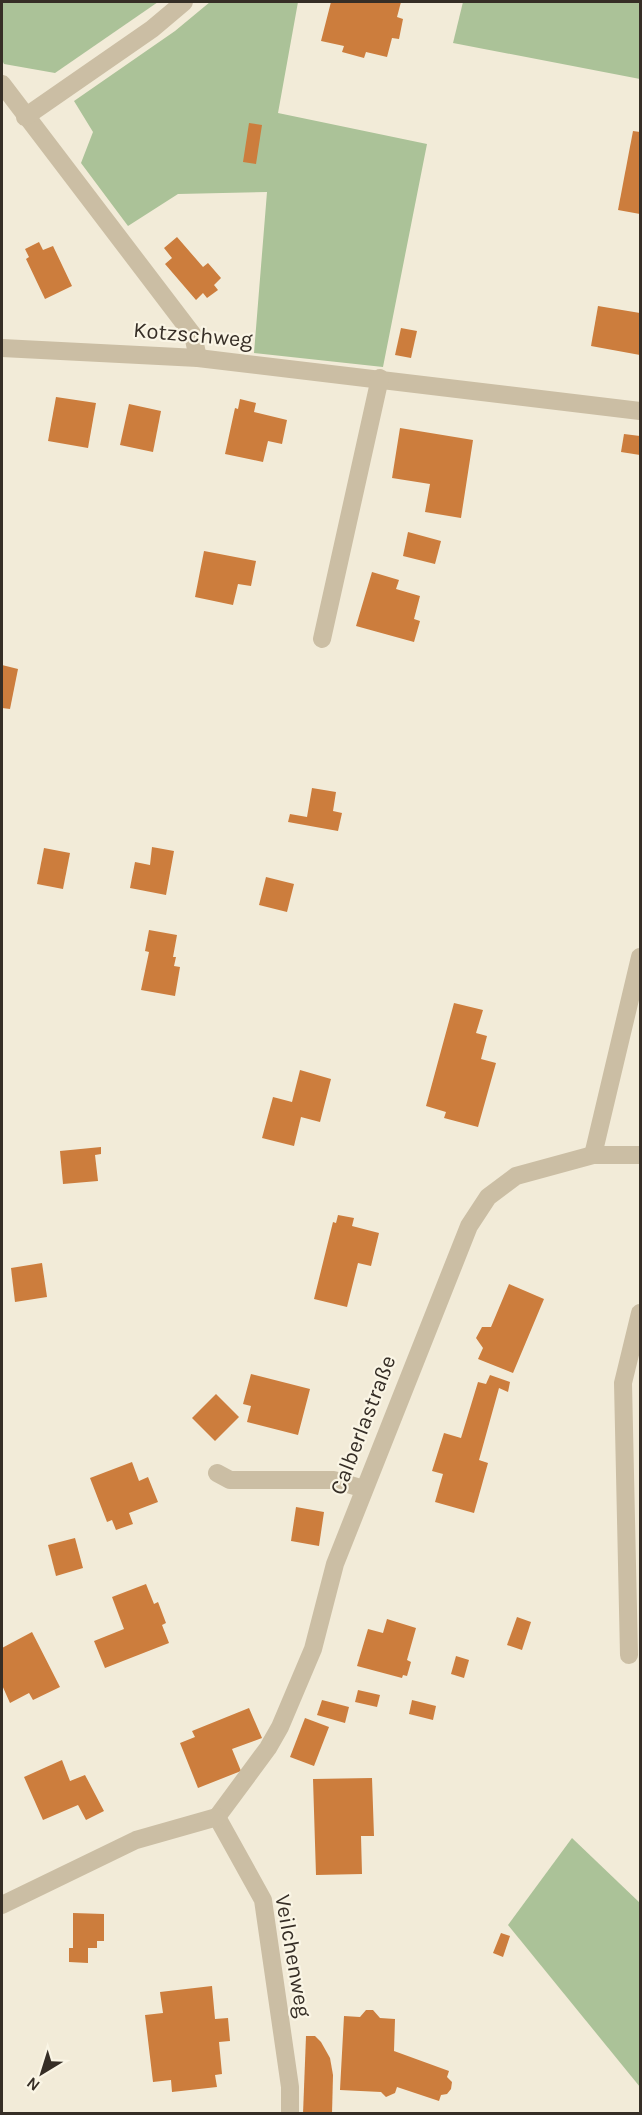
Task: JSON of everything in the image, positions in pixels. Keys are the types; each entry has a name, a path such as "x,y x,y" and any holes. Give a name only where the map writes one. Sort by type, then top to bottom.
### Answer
{"street":[{"path":"25,117 152,29 184,2"},
{"path":"2,84 193,335 198,358"},
{"name":"Kotzschweg","path":"2,348 198,358 380,378 640,411"},
{"path":"322,639 380,378"},
{"path":"593,1155 640,957"},
{"name":"Calberlastraße","path":"218,1817 268,1748 280,1727 313,1649 335,1564 469,1226 488,1197 516,1176 593,1155 640,1155"},
{"path":"629,1656 623,1383 640,1314"},
{"path":"217,1473 230,1480 334,1480 364,1489"},
{"path":"2,1905 136,1840 218,1817"},
{"name":"Veilchenweg","path":"218,1817 263,1900 291,2087 291,2114"}],"green space":[{"path":"2,2 158,2 55,73 4,64 2,60"},
{"path":"210,2 298,2 278,113 427,144 383,367 254,353 267,192 178,194 128,226 81,163 93,132 74,101 175,31"},
{"path":"463,2 640,2 640,79 453,43"},
{"path":"572,1838 640,1903 640,2087 508,1925"}],"building":[{"path":"331,2 401,2 397,17 403,19 399,39 392,38 387,57 366,52 364,58 342,52 344,46 321,41"},
{"path":"249,123 262,125 256,164 243,162"},
{"path":"633,131 640,132 640,214 618,210"},
{"path":"177,237 203,267 208,263 221,278 214,285 218,290 207,298 203,293 196,300 165,264 172,258 164,248"},
{"path":"39,242 43,250 53,246 72,286 45,299 26,259 29,257 25,249"},
{"path":"598,306 640,313 640,355 591,346"},
{"path":"401,328 417,331 411,358 395,355"},
{"path":"56,397 96,403 88,448 48,441"},
{"path":"240,399 256,403 254,412 287,420 282,444 268,441 263,462 225,454 235,408 238,409"},
{"path":"129,404 161,411 153,452 120,445"},
{"path":"400,428 473,440 461,518 425,512 430,484 392,478"},
{"path":"624,434 640,436 640,455 621,452"},
{"path":"408,532 441,541 435,564 403,556"},
{"path":"204,551 256,561 251,586 238,584 233,605 195,597"},
{"path":"372,572 399,580 396,589 420,596 414,619 420,621 414,642 356,626"},
{"path":"2,665 18,669 10,709 2,708"},
{"path":"312,788 336,792 333,811 342,813 338,831 288,822 290,814 307,817"},
{"path":"152,847 174,851 166,895 130,888 135,862 150,865"},
{"path":"44,848 70,853 63,889 37,884"},
{"path":"266,877 294,884 287,912 259,905"},
{"path":"149,930 177,935 173,957 176,957 174,966 180,967 175,996 141,990 149,952 145,951"},
{"path":"454,1003 483,1010 476,1033 487,1036 481,1059 496,1063 478,1127 444,1118 446,1112 426,1106"},
{"path":"300,1070 331,1079 320,1122 301,1117 294,1146 262,1138 273,1097 292,1102"},
{"path":"101,1147 101,1154 95,1155 98,1181 63,1184 60,1151"},
{"path":"338,1215 354,1218 352,1226 379,1233 371,1266 358,1263 347,1307 314,1299 333,1222 336,1223"},
{"path":"42,1263 47,1297 15,1302 11,1268"},
{"path":"509,1284 544,1299 513,1373 478,1359 483,1348 476,1338 482,1327 491,1327"},
{"path":"251,1374 310,1389 298,1435 247,1422 251,1406 243,1404"},
{"path":"490,1375 510,1382 508,1392 499,1388 479,1460 488,1463 474,1513 435,1502 443,1474 432,1471 444,1433 461,1438 478,1382 486,1384"},
{"path":"216,1394 239,1417 215,1441 192,1418"},
{"path":"132,1462 139,1481 148,1477 158,1502 129,1513 133,1524 116,1530 112,1520 107,1522 90,1478"},
{"path":"296,1507 324,1512 319,1546 291,1541"},
{"path":"75,1538 83,1568 56,1576 48,1545"},
{"path":"146,1584 154,1604 158,1602 166,1623 162,1625 169,1643 105,1668 94,1641 124,1629 112,1597"},
{"path":"517,1617 531,1622 522,1650 507,1645"},
{"path":"387,1619 416,1628 407,1660 411,1662 407,1676 403,1675 402,1678 357,1666 368,1629 383,1633"},
{"path":"32,1632 60,1687 33,1700 29,1693 10,1703 2,1685 2,1648"},
{"path":"456,1656 469,1660 464,1678 451,1674"},
{"path":"358,1690 380,1695 377,1707 355,1702"},
{"path":"322,1700 349,1707 345,1723 317,1715"},
{"path":"412,1700 436,1706 433,1720 409,1714"},
{"path":"249,1708 262,1738 232,1749 241,1771 198,1788 180,1743 195,1737 192,1731"},
{"path":"305,1718 329,1727 314,1766 290,1757"},
{"path":"62,1760 70,1781 85,1775 104,1811 86,1820 78,1805 43,1820 24,1777"},
{"path":"372,1778 374,1836 361,1836 362,1874 316,1875 313,1779"},
{"path":"73,1913 104,1914 104,1941 97,1941 97,1948 88,1948 88,1963 69,1962 69,1948 73,1948"},
{"path":"501,1933 510,1936 503,1957 493,1953"},
{"path":"212,1986 215,2019 228,2018 230,2041 219,2042 222,2074 215,2075 217,2087 172,2092 171,2080 153,2082 145,2015 163,2013 160,1992"},
{"path":"366,2010 373,2010 380,2018 395,2019 394,2051 449,2071 447,2077 452,2082 447,2094 441,2095 439,2101 397,2087 395,2093 386,2097 381,2092 340,2090 344,2016 360,2017"},
{"path":"306,2036 315,2036 330,2058 333,2075 332,2114 303,2114"}]}
